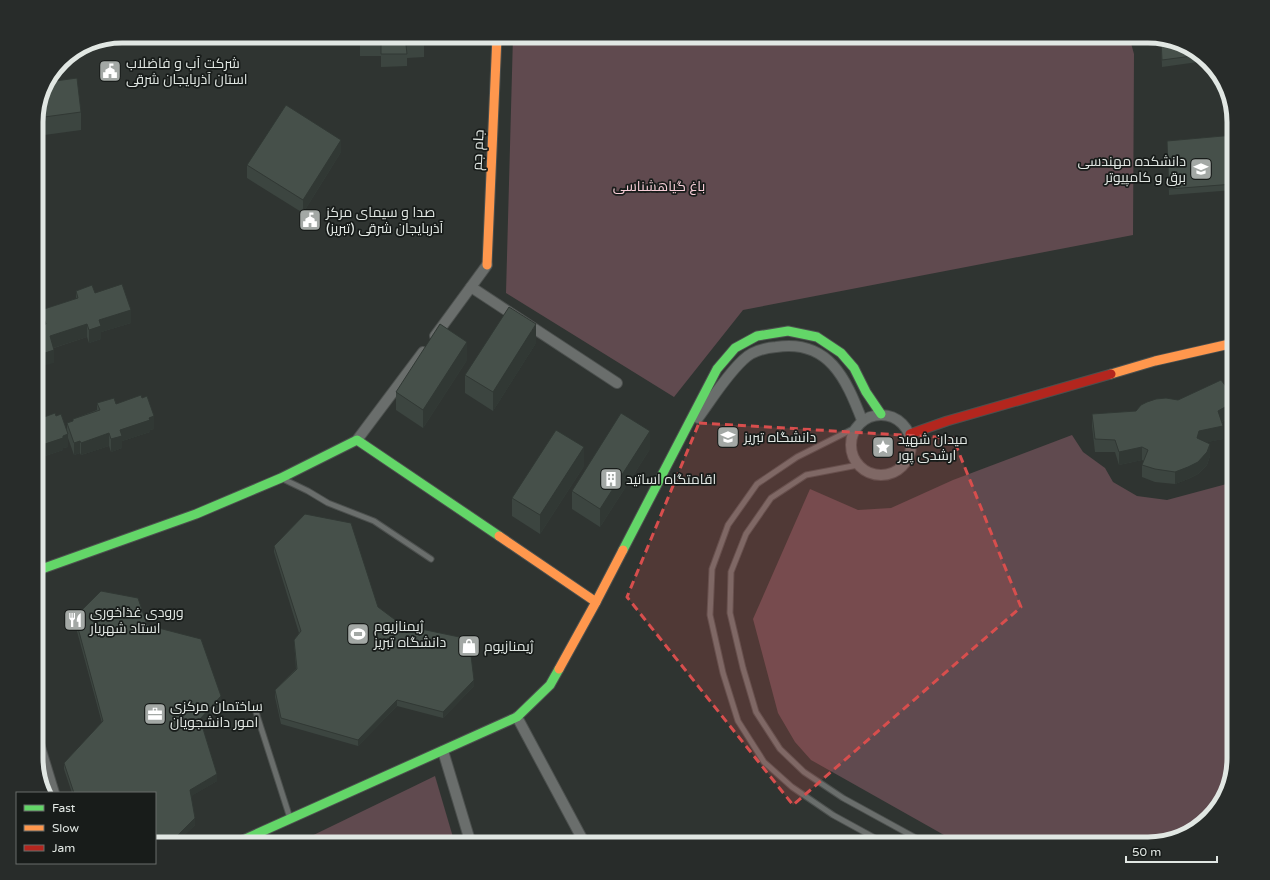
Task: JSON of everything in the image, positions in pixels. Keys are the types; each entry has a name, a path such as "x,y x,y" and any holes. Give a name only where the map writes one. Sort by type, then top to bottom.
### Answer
{"street":[{"name":"جام جم","path":"487,265 498,43"},
{"path":"43,568 196,514 281,478 358,440 487,265"},
{"path":"471,287 617,383"},
{"path":"250,837 517,717 550,685 596,602 717,369 735,348 757,336 788,331 817,336 841,353 854,368 866,392 881,414"},
{"path":"674,451 728,377 744,359 761,349 788,345 812,349 831,363 842,376 854,398 859,424"},
{"path":"910,434 954,419 1155,361 1227,345"},
{"path":"881,414 890,415 898,419 910,434 912,443 911,452 907,461 896,471 883,475 865,471 858,465 850,447 851,437 859,424 872,416 881,414"},
{"path":"358,440 596,602"},
{"path":"517,717 581,837"},
{"path":"443,750 468,837"},
{"path":"43,757 54,792"}],"lane":[{"path":"859,424 797,457 757,484 728,525 712,568 710,615 724,673 738,720 764,762 792,787 833,815 873,837"},
{"path":"858,465 806,475 771,498 746,534 731,572 730,613 743,668 756,712 780,749 804,772 843,798 914,837"},
{"path":"281,478 328,502 374,521 431,559"},
{"path":"255,709 290,819"}],"highlighted area":[{"path":"699,423 953,438 1021,607 793,805 627,597"}],"green space":[{"name":"باغ گیاهشناسی","path":"513,43 1131,43 1134,54 1133,235 743,310 674,397 506,293"},
{"path":"1072,435 1083,452 1105,468 1113,482 1137,496 1167,500 1227,484 1226,768 1223,783 1214,802 1192,824 1173,833 1148,837 948,837 811,760 795,742 778,713 753,619 810,489 858,510 891,508 953,480"},
{"path":"435,776 453,837 309,837"}],"building":[{"path":"360,43 381,43 360,44"},
{"path":"381,43 424,43 424,45 406,45 407,54 381,54"},
{"path":"1161,45 1178,49 1192,56 1162,60"},
{"path":"77,78 81,112 43,117 49,92 54,81"},
{"path":"286,105 341,140 303,200 247,165"},
{"name":"دانشکده مهندسی برق و کامپیوتر","path":"1227,136 1227,185 1169,189 1167,141"},
{"path":"122,284 131,310 99,320 101,326 89,330 87,324 50,336 54,350 43,354 43,325 46,324 43,316 43,309 78,298 76,291 92,285 95,293"},
{"path":"509,307 536,324 493,392 465,375"},
{"path":"440,324 467,342 423,410 396,392"},
{"path":"1221,380 1227,388 1227,406 1218,411 1223,426 1199,431 1197,438 1210,444 1207,452 1198,462 1188,467 1175,472 1155,469 1142,465 1148,450 1142,447 1119,452 1115,440 1095,439 1092,414 1136,411 1141,405 1156,399 1166,398 1178,400"},
{"path":"141,395 142,398 147,396 154,416 149,418 150,420 120,430 122,436 111,439 109,433 81,443 80,441 74,443 67,423 73,421 73,419 100,410 97,403 114,398 116,404"},
{"path":"55,413 56,416 61,414 68,434 63,436 63,438 43,445 43,417"},
{"path":"621,413 650,431 600,509 572,491"},
{"path":"556,430 584,447 540,515 512,498"},
{"name":"ژیمنازیوم دانشگاه تبریز","path":"305,514 351,523 378,607 402,625 469,639 474,680 443,712 397,700 358,740 281,718 275,690 297,669 294,640 301,631 274,546"},
{"name":"ساختمان مرکزی امور دانشجویان","path":"101,591 138,598 147,625 201,639 221,696 200,719 217,774 190,790 195,818 176,837 156,837 156,792 74,792 64,763 103,721 75,617"}],"traffic: fast":[{"path":"623,550 717,369 735,348 757,336 788,331 817,337 841,353 854,368 866,392 881,414"},
{"path":"43,569 196,514 281,478 357,440 499,536"},
{"path":"250,837 517,717 550,685 559,669"}],"traffic: slow":[{"path":"487,265 497,43"},
{"path":"1111,374 1155,361 1227,345"},
{"path":"499,536 596,602"},
{"path":"559,669 623,550"}],"traffic: jam":[{"path":"910,434 947,421 1111,374"}],"place":[{"name":"شرکت آب و فاضلاب استان آذربایجان شرقی","path":"110,71"},
{"name":"دانشکده مهندسی برق و کامپیوتر","path":"1201,169"},
{"name":"صدا و سیمای مرکز آذربایجان شرقی (تبریز)","path":"310,220"},
{"name":"دانشگاه تبریز","path":"728,437"},
{"name":"میدان شهید ارشدی پور","path":"883,447"},
{"name":"اقامتگاه اساتید","path":"611,479"},
{"name":"ورودی غذاخوری استاد شهریار","path":"75,620"},
{"name":"ژیمنازیوم دانشگاه تبریز","path":"358,634"},
{"name":"ژیمنازیوم","path":"469,646"},
{"name":"ساختمان مرکزی امور دانشجویان","path":"155,714"}]}
